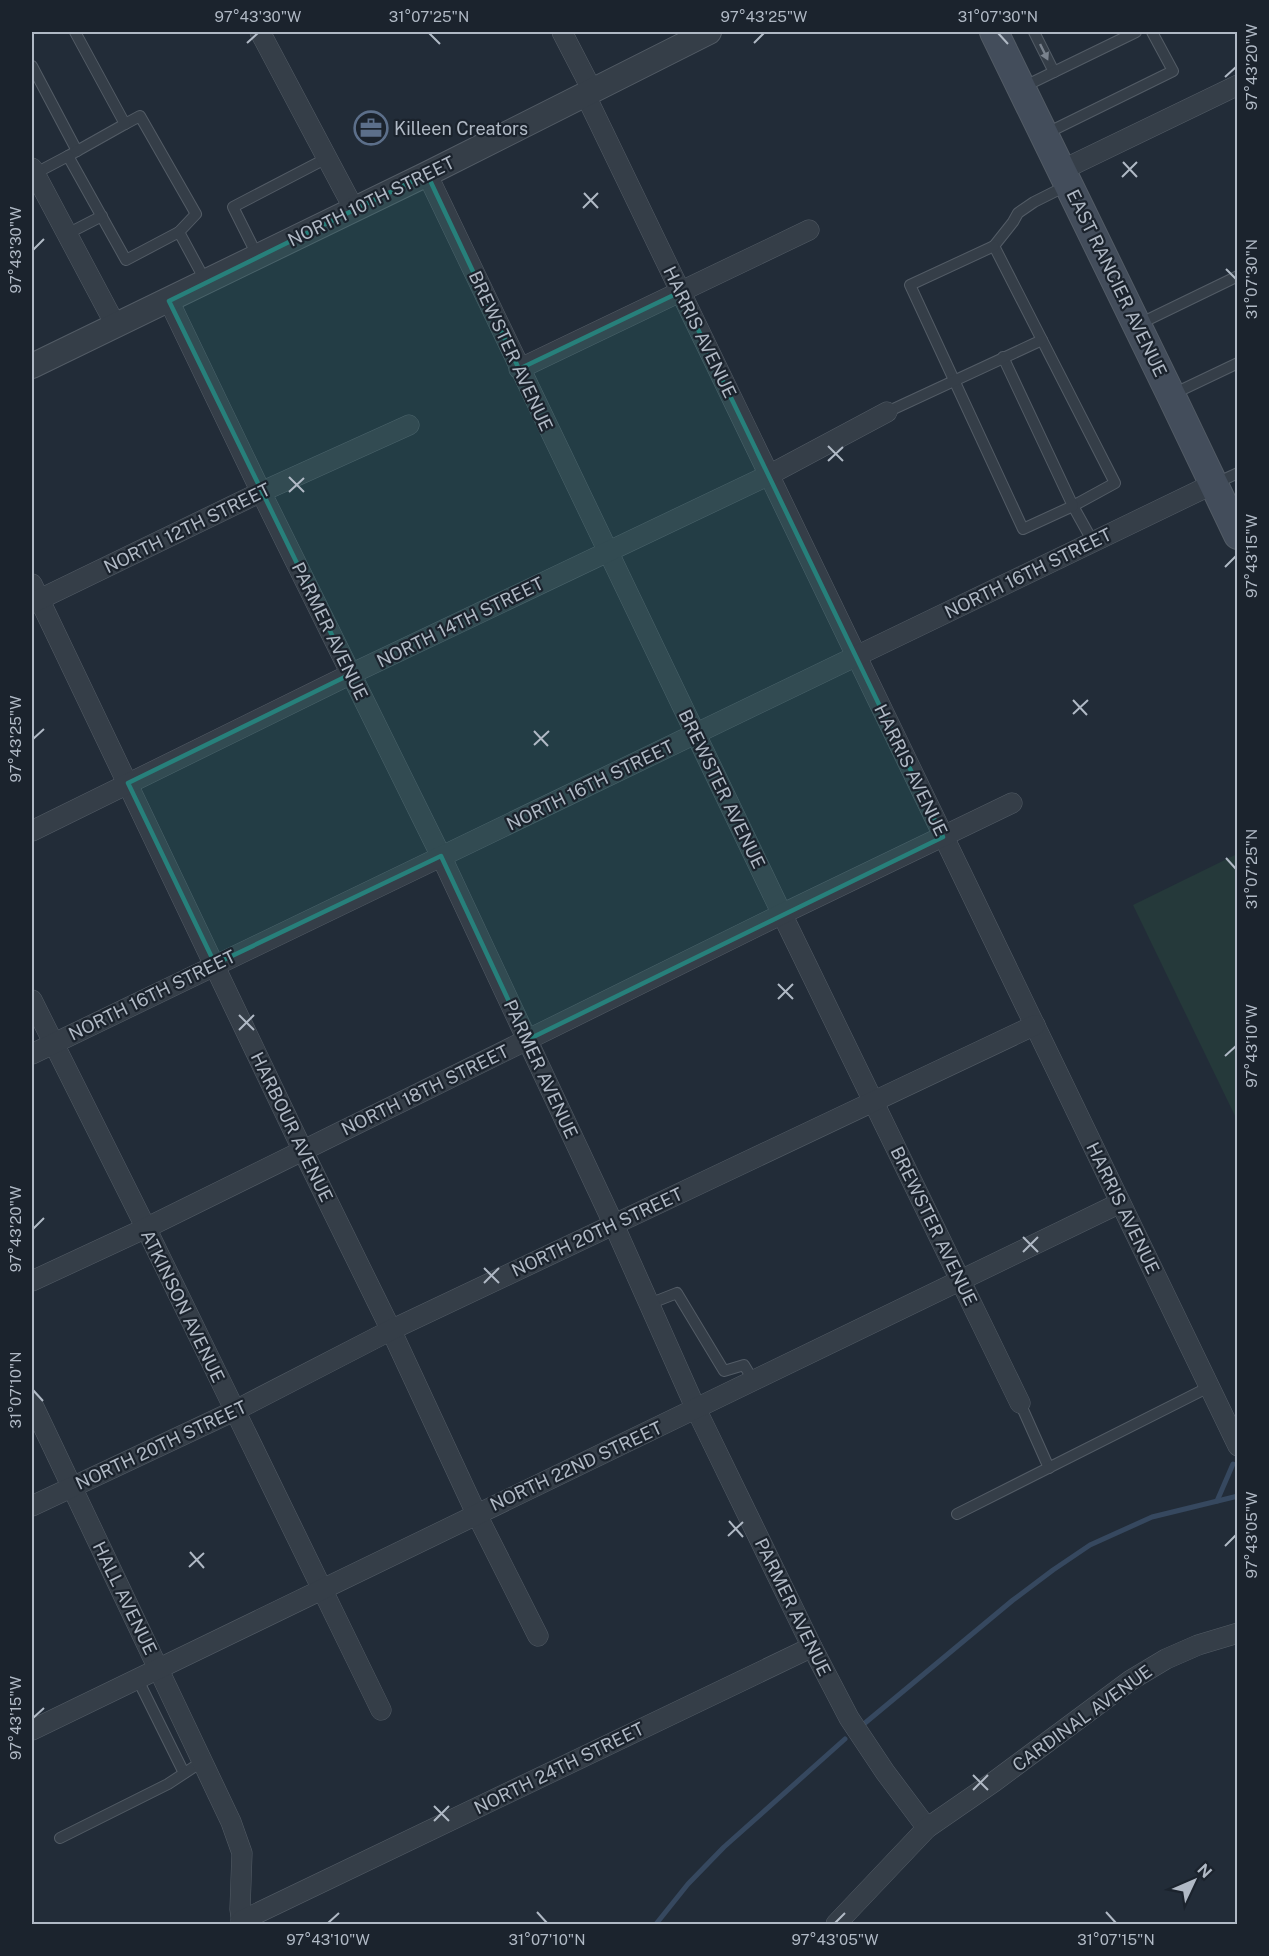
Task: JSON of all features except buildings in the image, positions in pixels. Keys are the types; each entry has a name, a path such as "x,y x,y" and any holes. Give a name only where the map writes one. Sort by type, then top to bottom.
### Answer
{"main road":[{"name":"EAST RANCIER AVENUE","path":"994,32 1171,395 1226,479 1238,535"}],"street":[{"path":"260,32 354,209"},
{"name":"HARRIS AVENUE","path":"562,32 680,292 1238,1446"},
{"name":"NORTH 10TH STREET","path":"32,366 427,174 709,32"},
{"path":"1065,178 1238,85"},
{"path":"33,171 117,326"},
{"name":"BREWSTER AVENUE","path":"427,174 959,1281 1020,1403"},
{"path":"519,369 808,230"},
{"name":"PARMER AVENUE","path":"169,301 441,856 614,1225 696,1409 812,1647 849,1718 885,1772 927,1828"},
{"name":"NORTH 14TH STREET","path":"32,831 351,674 770,475 887,412"},
{"name":"NORTH 12TH STREET","path":"34,596 409,425"},
{"name":"NORTH 16TH STREET","path":"32,1054 1226,479"},
{"name":"HARBOUR AVENUE","path":"34,596 128,783 303,1151 391,1329 476,1513 538,1636"},
{"name":"NORTH 18TH STREET","path":"32,1281 146,1228 782,914 1012,804"},
{"name":"ATKINSON AVENUE","path":"32,1000 381,1710"},
{"name":"NORTH 20TH STREET","path":"32,1506 234,1411 391,1329 1035,1025"},
{"name":"NORTH 22ND STREET","path":"32,1730 321,1588 1120,1203"},
{"name":"HALL AVENUE","path":"32,1403 231,1822 242,1853 241,1923"},
{"name":"CARDINAL AVENUE","path":"836,1924 927,1828 995,1781 1131,1680 1166,1659 1198,1645 1238,1633"},
{"name":"NORTH 24TH STREET","path":"241,1923 812,1647"}],"lane":[{"path":"75,32 125,124"},
{"path":"1034,32 1054,72"},
{"path":"1022,88 1136,32"},
{"path":"1045,134 1173,71 1152,32"},
{"path":"32,66 73,154 102,216 126,260 179,232 196,214 140,116 73,154 33,171"},
{"path":"258,257 233,207 327,158"},
{"path":"994,246 1115,483 1023,529 910,285 994,246 1018,213 1065,178"},
{"path":"68,234 102,216"},
{"path":"179,232 206,282"},
{"path":"1137,325 1238,276"},
{"path":"887,412 1042,340"},
{"path":"1004,357 1072,506 1093,542"},
{"path":"1171,395 1238,363"},
{"path":"649,1304 677,1293 724,1371 744,1365 753,1380"},
{"path":"957,1514 1209,1387"},
{"path":"1020,1403 1049,1468"},
{"path":"137,1678 184,1773"},
{"path":"60,1838 168,1784 202,1761"}],"highlighted area":[{"path":"427,174 519,369 680,292 943,837 527,1040 441,856 215,964 128,783 351,674 169,301"}],"green space":[{"path":"1237,854 1237,1120 1133,905"}],"waterway":[{"path":"1217,1501 1233,1464"},
{"path":"865,1723 1013,1600 1090,1545 1152,1517 1238,1496"},
{"path":"656,1924 688,1884 724,1847 845,1739"}],"place":[{"name":"Killeen Creators","path":"371,128"}]}
